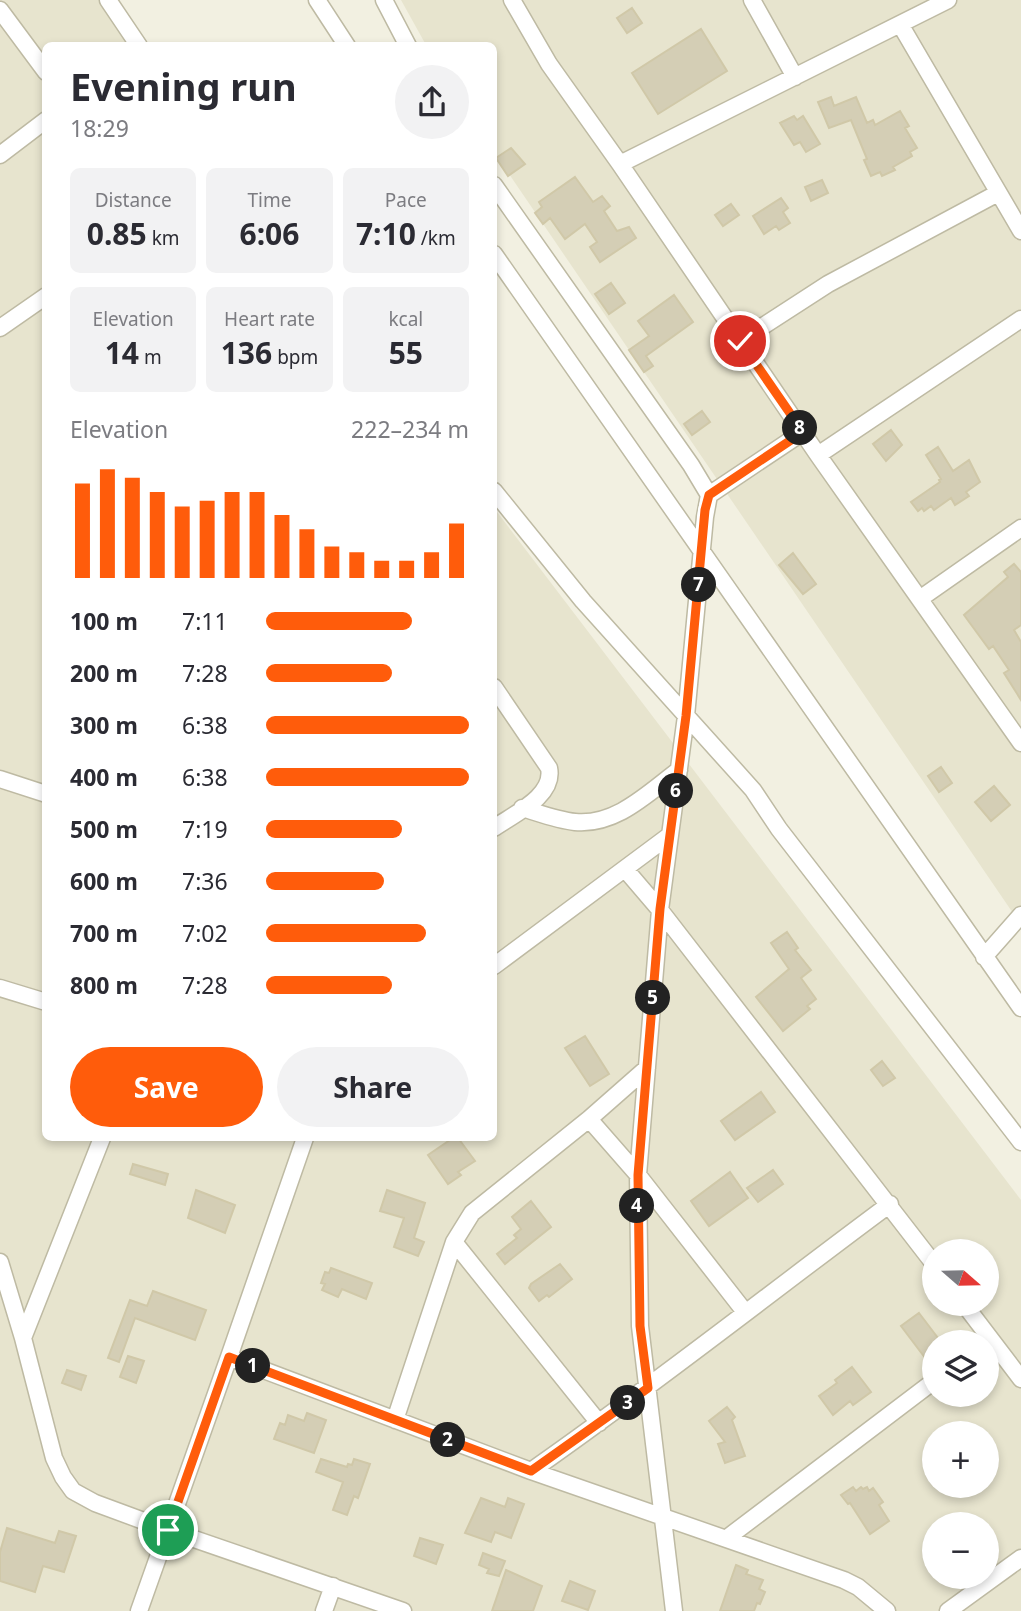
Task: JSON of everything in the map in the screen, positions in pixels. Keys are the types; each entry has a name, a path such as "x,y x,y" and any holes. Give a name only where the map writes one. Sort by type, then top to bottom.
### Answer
{"street":[{"path":"108,0 136,42"},
{"path":"317,0 344,42"},
{"path":"384,0 406,42"},
{"path":"512,0 549,64 818,455 921,597 1021,743"},
{"path":"752,0 794,77"},
{"path":"620,164 948,0"},
{"path":"0,10 42,67"},
{"path":"900,24 1021,231"},
{"path":"0,155 42,123"},
{"path":"497,189 691,465 709,495"},
{"path":"740,341 828,284 998,193"},
{"path":"497,258 1021,1009"},
{"path":"0,328 42,299"},
{"path":"818,455 1021,318"},
{"path":"674,1611 640,1326 638,1175 660,909 686,716 705,510 709,495 803,432"},
{"path":"497,496 583,601 753,790 779,829 1021,1142"},
{"path":"921,597 1021,528"},
{"path":"497,691 549,768 550,775 546,790 497,826"},
{"path":"522,808 572,821 602,819 620,813 679,770"},
{"path":"0,779 42,793"},
{"path":"497,958 670,835"},
{"path":"625,869 660,909 922,1248"},
{"path":"984,957 1021,915"},
{"path":"0,988 42,1001"},
{"path":"394,1420 454,1242 472,1213 589,1119 647,1068"},
{"path":"589,1119 638,1175 745,1312"},
{"path":"23,1338 101,1141"},
{"path":"139,1611 304,1141"},
{"path":"531,1471 648,1388 890,1204"},
{"path":"454,1242 599,1423"},
{"path":"0,1262 54,1458 73,1490 95,1503 168,1530 403,1611"},
{"path":"999,1354 1021,1379"},
{"path":"229,1357 531,1471 852,1583 887,1611"},
{"path":"727,1538 922,1390"},
{"path":"948,1611 1021,1558"},
{"path":"324,1611 333,1586"}],"shaded area":[{"path":"0,0 106,0 139,42 42,42 42,1141 497,1141 497,512 1021,1200 1021,1611 0,1611"},
{"path":"401,0 1021,0 1021,925 497,156 497,42 424,42"}],"building":[{"path":"632,8 642,23 627,33 617,18"},
{"path":"701,29 727,71 658,114 632,73"},
{"path":"831,97 834,106 856,97 867,123 873,120 875,125 900,111 909,126 905,128 917,148 910,152 912,156 893,167 895,170 882,176 880,172 871,176 851,120 829,128 818,102"},
{"path":"794,116 797,120 803,116 820,144 806,152 800,142 794,145 780,123"},
{"path":"511,148 525,164 508,176 497,157"},
{"path":"575,177 593,202 602,196 610,206 604,211 617,231 629,227 636,238 600,262 590,247 597,242 585,224 565,239 550,218 543,224 535,213 542,207 539,202"},
{"path":"822,180 828,193 811,201 805,187"},
{"path":"781,198 788,208 783,212 790,223 779,230 776,226 764,234 753,216"},
{"path":"731,204 739,215 723,226 715,215"},
{"path":"611,283 625,303 609,314 595,294"},
{"path":"674,295 693,322 646,356 653,366 644,372 629,350 649,336 638,321"},
{"path":"702,411 710,422 692,435 684,424"},
{"path":"891,430 902,445 886,461 873,444"},
{"path":"938,447 953,471 969,460 980,482 966,492 969,496 955,505 951,498 934,510 931,506 924,511 922,508 918,511 911,502 941,479 926,455"},
{"path":"793,553 816,584 803,594 779,565"},
{"path":"1014,564 1021,572 1021,625 1014,630 1021,642 1021,700 1004,673 1009,670 993,646 989,649 964,615 1008,577 1004,572"},
{"path":"941,767 952,783 939,792 928,776"},
{"path":"994,786 1010,805 991,821 975,802"},
{"path":"787,932 798,948 795,950 811,970 801,978 816,999 807,1006 810,1009 783,1031 756,997 789,969 771,943"},
{"path":"585,1036 609,1074 590,1086 565,1048"},
{"path":"882,1061 895,1078 883,1086 871,1070"},
{"path":"761,1092 775,1112 735,1140 721,1121"},
{"path":"449,1141 460,1141 475,1161 458,1172 461,1175 448,1184 428,1155"},
{"path":"133,1164 168,1174 165,1185 130,1174"},
{"path":"773,1170 783,1184 758,1202 747,1188"},
{"path":"730,1172 748,1198 709,1226 691,1201"},
{"path":"196,1190 235,1205 225,1233 188,1218"},
{"path":"387,1190 425,1203 414,1238 424,1242 418,1256 394,1247 404,1218 380,1211"},
{"path":"531,1201 551,1227 505,1264 497,1254 517,1238 514,1235 521,1229 512,1217"},
{"path":"560,1264 572,1279 549,1297 547,1295 539,1301 529,1288 531,1284"},
{"path":"331,1268 372,1283 366,1299 342,1289 338,1297 322,1290 325,1284 321,1283 325,1272 329,1273"},
{"path":"153,1291 206,1310 195,1340 135,1318 119,1362 108,1358 130,1300 147,1306"},
{"path":"919,1313 932,1330 922,1330 922,1354 901,1326"},
{"path":"128,1356 144,1361 136,1383 120,1377"},
{"path":"852,1367 871,1392 853,1405 850,1401 833,1415 819,1396 837,1383 835,1380"},
{"path":"67,1370 86,1376 81,1390 62,1383"},
{"path":"727,1407 735,1417 732,1420 745,1456 725,1463 718,1444 725,1442 709,1421"},
{"path":"307,1413 326,1420 314,1453 274,1439 280,1423 285,1425 288,1415 304,1421"},
{"path":"321,1459 347,1467 348,1464 352,1465 354,1459 370,1464 358,1498 354,1496 347,1515 333,1510 343,1482 316,1472"},
{"path":"853,1487 856,1491 861,1487 867,1487 869,1491 873,1488 883,1502 879,1505 889,1521 870,1534 850,1503 841,1495"},
{"path":"481,1498 505,1507 508,1498 524,1504 511,1538 495,1532 491,1542 465,1533"},
{"path":"7,1528 55,1543 59,1531 76,1536 64,1572 43,1566 35,1592 0,1581 0,1552"},
{"path":"420,1538 443,1545 436,1564 414,1556"},
{"path":"483,1553 505,1561 499,1576 487,1573 489,1569 479,1565"},
{"path":"736,1565 748,1570 746,1574 763,1580 759,1589 765,1592 754,1611 720,1611"},
{"path":"506,1570 542,1586 533,1611 492,1611"},
{"path":"570,1581 595,1591 588,1610 562,1601"}],"route":[{"path":"168,1530 229,1357 531,1471 648,1388 640,1326 638,1175 660,909 686,716 705,510 709,495 803,432 740,341"}]}
